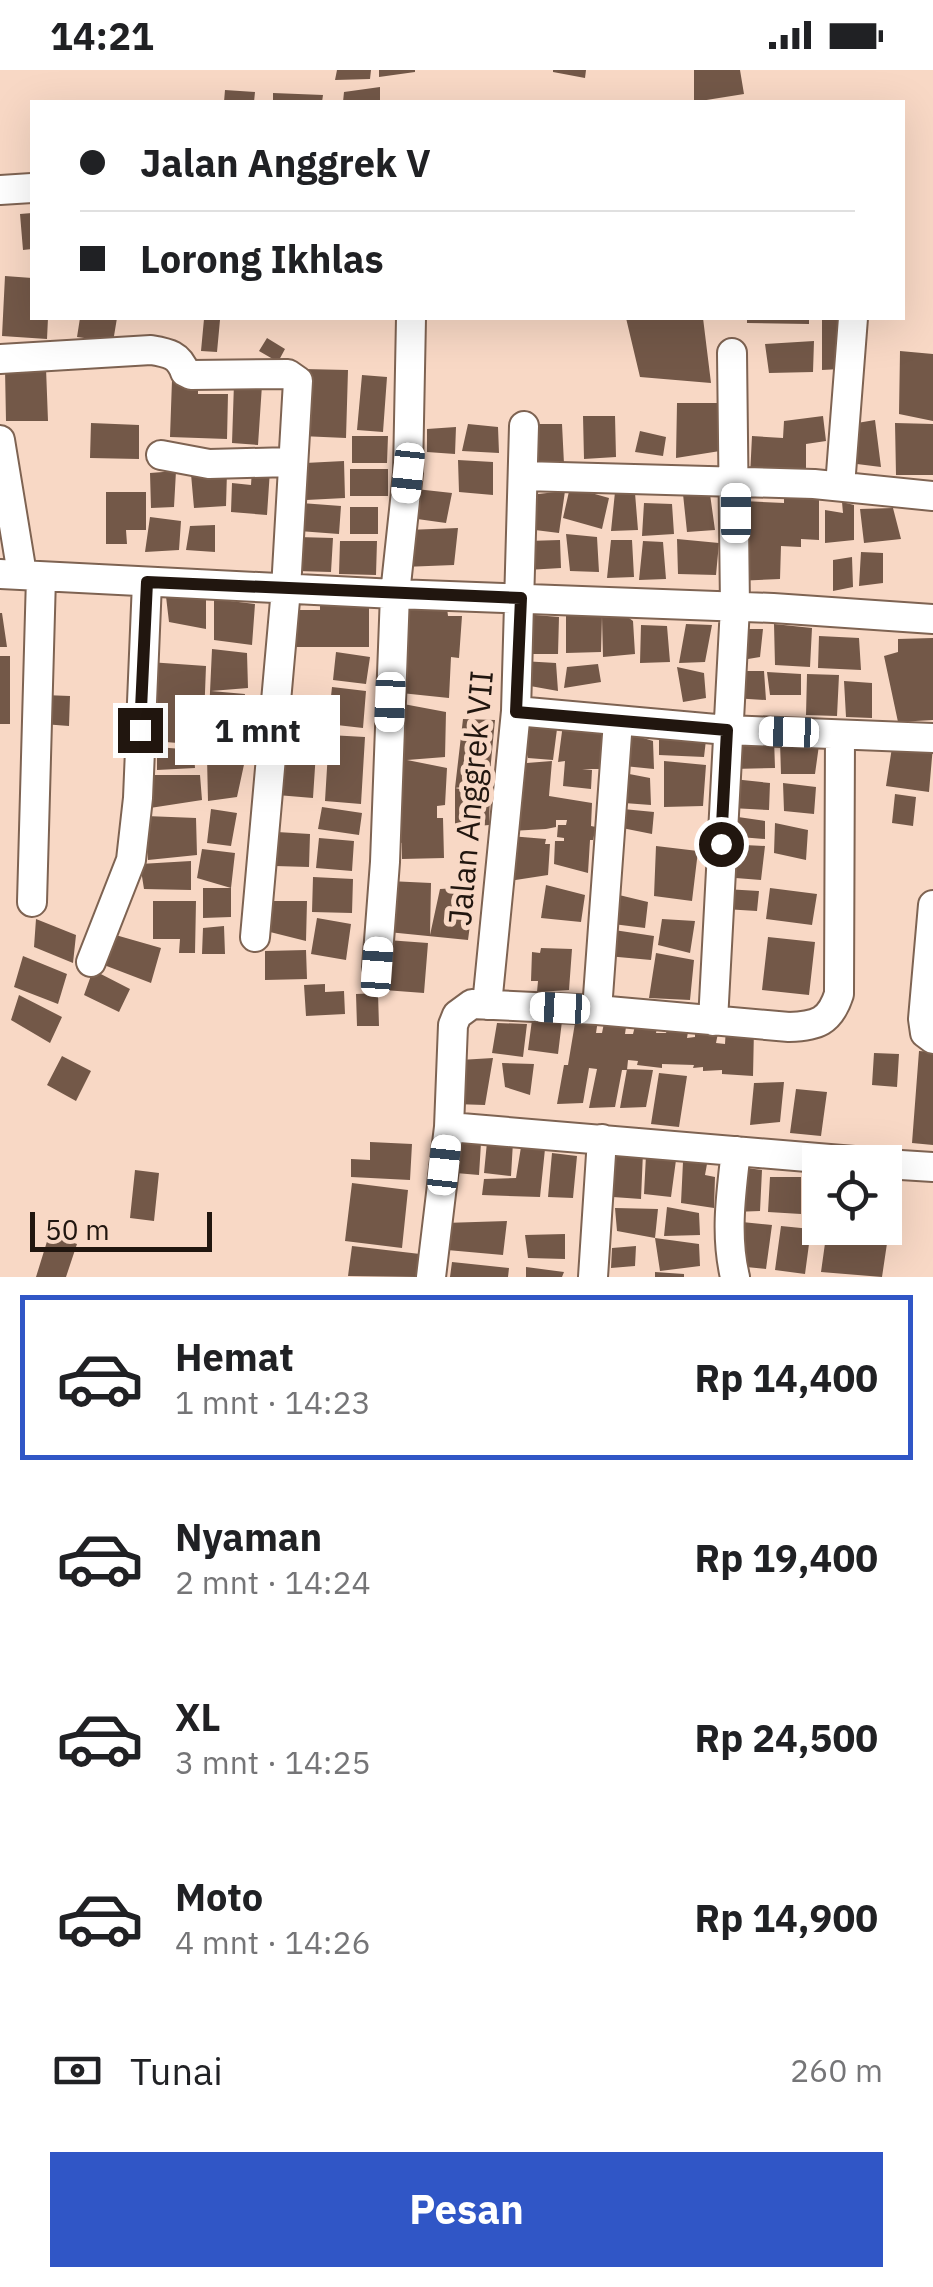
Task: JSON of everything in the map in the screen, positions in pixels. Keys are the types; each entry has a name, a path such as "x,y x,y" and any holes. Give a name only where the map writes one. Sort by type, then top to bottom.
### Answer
{"street":[{"path":"0,190 30,188"},
{"path":"377,967 386,862 395,594 408,473 411,320"},
{"path":"840,486 853,320"},
{"path":"0,358 152,350 175,356 185,372 191,374 288,374 298,381 286,588 254,937"},
{"path":"713,1020 735,607 732,354"},
{"name":"Jalan Anggrek VII","path":"487,1004 516,712 524,426"},
{"path":"0,440 21,575 32,902"},
{"path":"161,455 209,464 291,462"},
{"path":"523,476 840,486 933,496"},
{"path":"21,575 933,619"},
{"path":"91,962 131,860 138,798 147,582"},
{"path":"516,712 727,730 933,738"},
{"path":"597,1010 618,721"},
{"path":"431,1277 448,1127 453,1025 463,1009 472,1004 487,1004 597,1010 789,1027 813,1026 826,1020 834,1010 839,994 840,735"},
{"path":"932,1039 926,1033 923,1019 933,905"},
{"path":"448,1127 802,1158"},
{"path":"593,1277 602,1139"},
{"path":"735,1277 728,1219 736,1151"},
{"path":"902,1165 933,1167"}],"building":[{"path":"337,70 371,70 370,79 335,80"},
{"path":"379,70 415,70 415,72 379,77"},
{"path":"553,70 586,70 585,78"},
{"path":"694,70 740,70 744,94 694,100"},
{"path":"380,87 380,100 343,100 344,92"},
{"path":"225,90 255,92 254,100 224,100"},
{"path":"273,93 323,95 322,100 273,100"},
{"path":"30,213 30,249 23,250 20,214"},
{"path":"5,276 30,278 30,320 48,320 47,339 2,336"},
{"path":"80,320 117,320 113,342 77,337"},
{"path":"204,320 220,320 217,352 201,351"},
{"path":"626,320 703,320 711,383 640,377"},
{"path":"747,320 809,320 809,324"},
{"path":"822,320 860,320 859,368 822,370"},
{"path":"267,338 285,349 278,362 259,351"},
{"path":"814,341 813,372 769,373 765,344"},
{"path":"900,351 933,354 933,421 899,414"},
{"path":"46,368 48,421 6,421 5,369"},
{"path":"303,369 348,370 346,438 301,436"},
{"path":"362,375 387,377 383,432 357,430"},
{"path":"172,380 198,380 198,394 228,394 227,439 170,437"},
{"path":"234,383 262,385 258,445 232,443"},
{"path":"677,403 717,403 720,451 676,458"},
{"path":"583,416 615,416 616,457 584,459"},
{"path":"823,416 826,441 806,444 806,473 750,476 752,436 783,438 784,421"},
{"path":"875,420 881,467 857,464 857,423"},
{"path":"91,423 139,425 139,459 90,458"},
{"path":"895,423 933,424 933,475 896,475"},
{"path":"468,424 498,427 499,453 462,451"},
{"path":"530,424 562,424 564,464 532,466"},
{"path":"456,427 455,454 427,452 427,429"},
{"path":"640,431 666,437 663,456 635,452"},
{"path":"352,436 388,436 387,463 352,463"},
{"path":"458,460 493,462 493,495 459,492"},
{"path":"344,461 345,498 306,500 305,463"},
{"path":"252,469 270,470 267,515 231,512 232,483 251,485"},
{"path":"350,469 388,469 388,496 350,496"},
{"path":"176,471 174,507 151,508 150,473"},
{"path":"227,472 226,506 194,508 191,474"},
{"path":"570,487 609,498 602,529 563,518"},
{"path":"416,489 452,493 446,523 410,518"},
{"path":"565,491 559,533 527,529 529,495"},
{"path":"819,491 819,540 801,539 801,547 781,546 780,579 736,581 743,501 784,503 784,494"},
{"path":"106,492 146,492 146,530 126,530 127,544 106,544"},
{"path":"615,492 635,493 638,530 611,531"},
{"path":"683,494 710,494 715,530 687,532"},
{"path":"842,502 854,505 854,540 825,543 825,510 843,513"},
{"path":"301,503 341,506 339,534 299,531"},
{"path":"644,503 672,504 674,534 642,536"},
{"path":"350,507 378,507 378,534 350,534"},
{"path":"893,508 901,539 864,543 860,509"},
{"path":"150,517 181,521 179,550 145,552"},
{"path":"215,525 215,552 186,550 190,526"},
{"path":"458,528 454,565 403,567 407,530"},
{"path":"566,534 597,537 599,572 570,571"},
{"path":"298,537 333,538 331,572 297,571"},
{"path":"677,539 719,543 716,575 678,574"},
{"path":"560,540 561,568 527,570 527,541"},
{"path":"611,540 632,540 634,577 607,578"},
{"path":"340,541 377,541 376,575 339,574"},
{"path":"643,541 663,542 666,579 639,580"},
{"path":"861,552 883,553 883,583 859,586"},
{"path":"852,557 853,587 833,591 833,560"},
{"path":"165,588 206,594 206,629 169,622"},
{"path":"214,599 255,604 252,645 214,640"},
{"path":"320,600 369,600 369,647 294,647 294,610 320,610"},
{"path":"446,600 448,616 462,616 459,658 451,657 449,698 401,693 404,602"},
{"path":"566,612 602,616 601,652 566,653"},
{"path":"2,613 7,647 0,647"},
{"path":"523,614 559,617 558,654 524,654"},
{"path":"602,617 633,621 635,654 603,657"},
{"path":"686,624 712,625 705,662 679,663"},
{"path":"774,624 812,628 810,667 775,665"},
{"path":"641,625 667,626 670,662 640,663"},
{"path":"744,629 763,629 760,657 742,660"},
{"path":"819,636 859,638 861,670 818,668"},
{"path":"933,638 933,720 898,722 884,656 898,652 898,639"},
{"path":"212,649 247,653 248,688 211,691 245,694 241,725 247,726 237,797 208,801 207,757"},
{"path":"336,652 370,657 366,684 333,680"},
{"path":"0,656 10,656 10,724 0,724"},
{"path":"522,661 556,663 558,691 519,684"},
{"path":"149,662 206,666 203,745 153,741"},
{"path":"598,664 601,682 564,688 567,667"},
{"path":"677,667 704,673 706,698 683,702"},
{"path":"732,671 764,671 766,700 733,698"},
{"path":"767,672 801,674 801,695 770,695"},
{"path":"807,674 839,675 837,716 806,715"},
{"path":"844,681 872,683 872,718 846,717"},
{"path":"332,687 366,691 363,728 328,724"},
{"path":"44,695 70,696 69,726 43,724"},
{"path":"398,703 446,712 445,757 407,760 447,768 445,805 437,806 437,818 443,818 444,858 402,859 402,843 398,842 398,758 404,759 404,749 396,748"},
{"path":"283,718 318,721 313,798 277,795"},
{"path":"555,718 553,760 528,758 518,719"},
{"path":"463,719 495,720 489,783 455,788"},
{"path":"563,724 605,727 602,769 582,769 592,770 591,789 563,786 565,761 558,762"},
{"path":"627,733 653,741 654,769 624,766"},
{"path":"659,734 706,740 704,757 659,755"},
{"path":"329,735 365,737 361,804 325,801"},
{"path":"735,735 774,738 775,768 732,769"},
{"path":"893,741 933,746 929,792 886,786"},
{"path":"780,742 819,745 815,774 781,774"},
{"path":"157,747 194,750 195,768 157,770"},
{"path":"552,761 549,796 592,803 591,826 596,827 590,840 588,873 554,864 555,841 564,841 557,837 558,825 566,825 567,820 556,820 556,827 546,829 511,831 514,764"},
{"path":"664,761 706,765 703,806 664,807"},
{"path":"624,773 650,778 651,805 624,803"},
{"path":"148,775 200,775 202,800 150,808"},
{"path":"733,779 770,783 769,810 731,808"},
{"path":"783,783 816,787 814,814 784,811"},
{"path":"455,788 490,795 489,825 455,828"},
{"path":"895,794 916,797 913,826 892,823"},
{"path":"322,807 362,813 359,835 318,829"},
{"path":"211,809 237,813 231,846 207,843"},
{"path":"623,809 654,812 652,834 622,828"},
{"path":"146,816 196,818 197,855 148,860"},
{"path":"738,817 765,821 765,839 740,837"},
{"path":"775,823 808,830 806,860 774,853"},
{"path":"277,832 310,834 309,867 275,866"},
{"path":"510,836 546,839 545,844 550,844 548,875 509,881"},
{"path":"319,838 354,841 352,871 316,868"},
{"path":"724,844 765,846 761,880 723,877"},
{"path":"656,846 698,851 692,901 654,896"},
{"path":"202,849 235,853 231,888 197,878"},
{"path":"191,861 191,890 144,889 140,864"},
{"path":"313,877 353,879 352,913 312,912"},
{"path":"389,881 431,883 430,935 440,889 475,887 468,940 388,932"},
{"path":"546,885 585,895 581,922 541,918"},
{"path":"203,888 231,888 231,917 203,918"},
{"path":"770,888 817,894 812,925 766,919"},
{"path":"725,889 759,891 757,911 724,909"},
{"path":"619,895 648,902 645,928 613,924"},
{"path":"153,901 196,901 195,953 179,953 180,939 153,939"},
{"path":"271,901 307,901 306,941 266,931"},
{"path":"317,918 351,924 346,960 311,954"},
{"path":"36,919 76,935 73,963 34,947"},
{"path":"662,919 695,921 690,953 658,945"},
{"path":"224,926 225,954 202,954 203,928"},
{"path":"614,930 654,936 651,960 607,956"},
{"path":"112,934 161,948 151,983 104,965"},
{"path":"768,937 815,942 809,995 762,990"},
{"path":"387,940 428,943 424,993 384,990"},
{"path":"541,948 572,949 569,990 537,992 538,981 531,981 532,952 540,953"},
{"path":"306,950 307,979 265,980 265,951"},
{"path":"656,953 694,960 690,1000 649,998"},
{"path":"23,956 67,974 58,1004 14,987"},
{"path":"93,970 130,989 119,1012 84,995"},
{"path":"325,984 325,992 344,991 345,1014 306,1016 304,985"},
{"path":"378,993 379,1026 357,1026 356,994"},
{"path":"19,995 62,1017 50,1043 11,1020"},
{"path":"576,1017 598,1020 596,1033 602,1033 605,1018 627,1020 625,1034 633,1034 635,1026 657,1028 656,1033 688,1032 687,1038 695,1037 695,1026 719,1028 716,1043 725,1044 726,1027 754,1029 753,1076 703,1071 703,1067 693,1068 694,1065 637,1065 638,1061 628,1060 627,1070 622,1070 615,1107 589,1108 597,1069 589,1068 583,1103 557,1104"},
{"path":"532,1020 562,1021 558,1054 528,1050"},
{"path":"497,1023 527,1024 523,1057 492,1053"},
{"path":"919,1051 933,1052 933,1145 912,1143"},
{"path":"874,1053 899,1054 897,1087 872,1085"},
{"path":"62,1056 91,1071 76,1101 47,1085"},
{"path":"493,1058 485,1105 454,1104 460,1060"},
{"path":"502,1063 534,1064 530,1095 505,1087"},
{"path":"627,1069 653,1070 646,1107 620,1108"},
{"path":"659,1073 687,1076 679,1127 651,1124"},
{"path":"784,1082 780,1122 750,1125 754,1083"},
{"path":"796,1089 827,1092 821,1136 790,1133"},
{"path":"452,1141 481,1143 479,1175 444,1172"},
{"path":"370,1142 412,1144 410,1180 351,1177 351,1159 370,1160"},
{"path":"487,1142 513,1142 511,1176 484,1173"},
{"path":"521,1147 545,1149 540,1197 482,1195 484,1179 516,1178"},
{"path":"614,1149 643,1152 641,1199 613,1197"},
{"path":"552,1153 577,1156 573,1198 548,1197"},
{"path":"646,1155 676,1160 671,1197 644,1194"},
{"path":"683,1162 707,1164 705,1175 715,1177 714,1208 681,1203"},
{"path":"739,1167 762,1170 760,1211 733,1212"},
{"path":"135,1170 159,1173 154,1221 130,1218"},
{"path":"770,1177 801,1177 801,1214 768,1212"},
{"path":"352,1183 408,1190 402,1248 345,1241"},
{"path":"667,1207 699,1213 700,1235 664,1236"},
{"path":"615,1208 658,1209 655,1238 617,1231"},
{"path":"507,1221 503,1255 447,1250 444,1223"},
{"path":"742,1222 772,1225 766,1269 736,1266"},
{"path":"781,1226 802,1228 802,1245 809,1245 805,1274 775,1270"},
{"path":"565,1234 565,1259 528,1258 525,1235"},
{"path":"49,1235 77,1244 66,1277 36,1277"},
{"path":"655,1238 699,1244 700,1266 660,1271"},
{"path":"825,1245 887,1245 882,1277 821,1272"},
{"path":"352,1246 420,1254 418,1277 348,1276"},
{"path":"636,1246 635,1266 611,1268 612,1248"},
{"path":"452,1262 509,1268 508,1277 450,1277"},
{"path":"526,1267 564,1272 562,1277 526,1277"},
{"path":"655,1272 684,1274 684,1277 655,1277"}],"route":[{"path":"140,730 147,582 521,598 516,712 727,730 721,844"}]}
